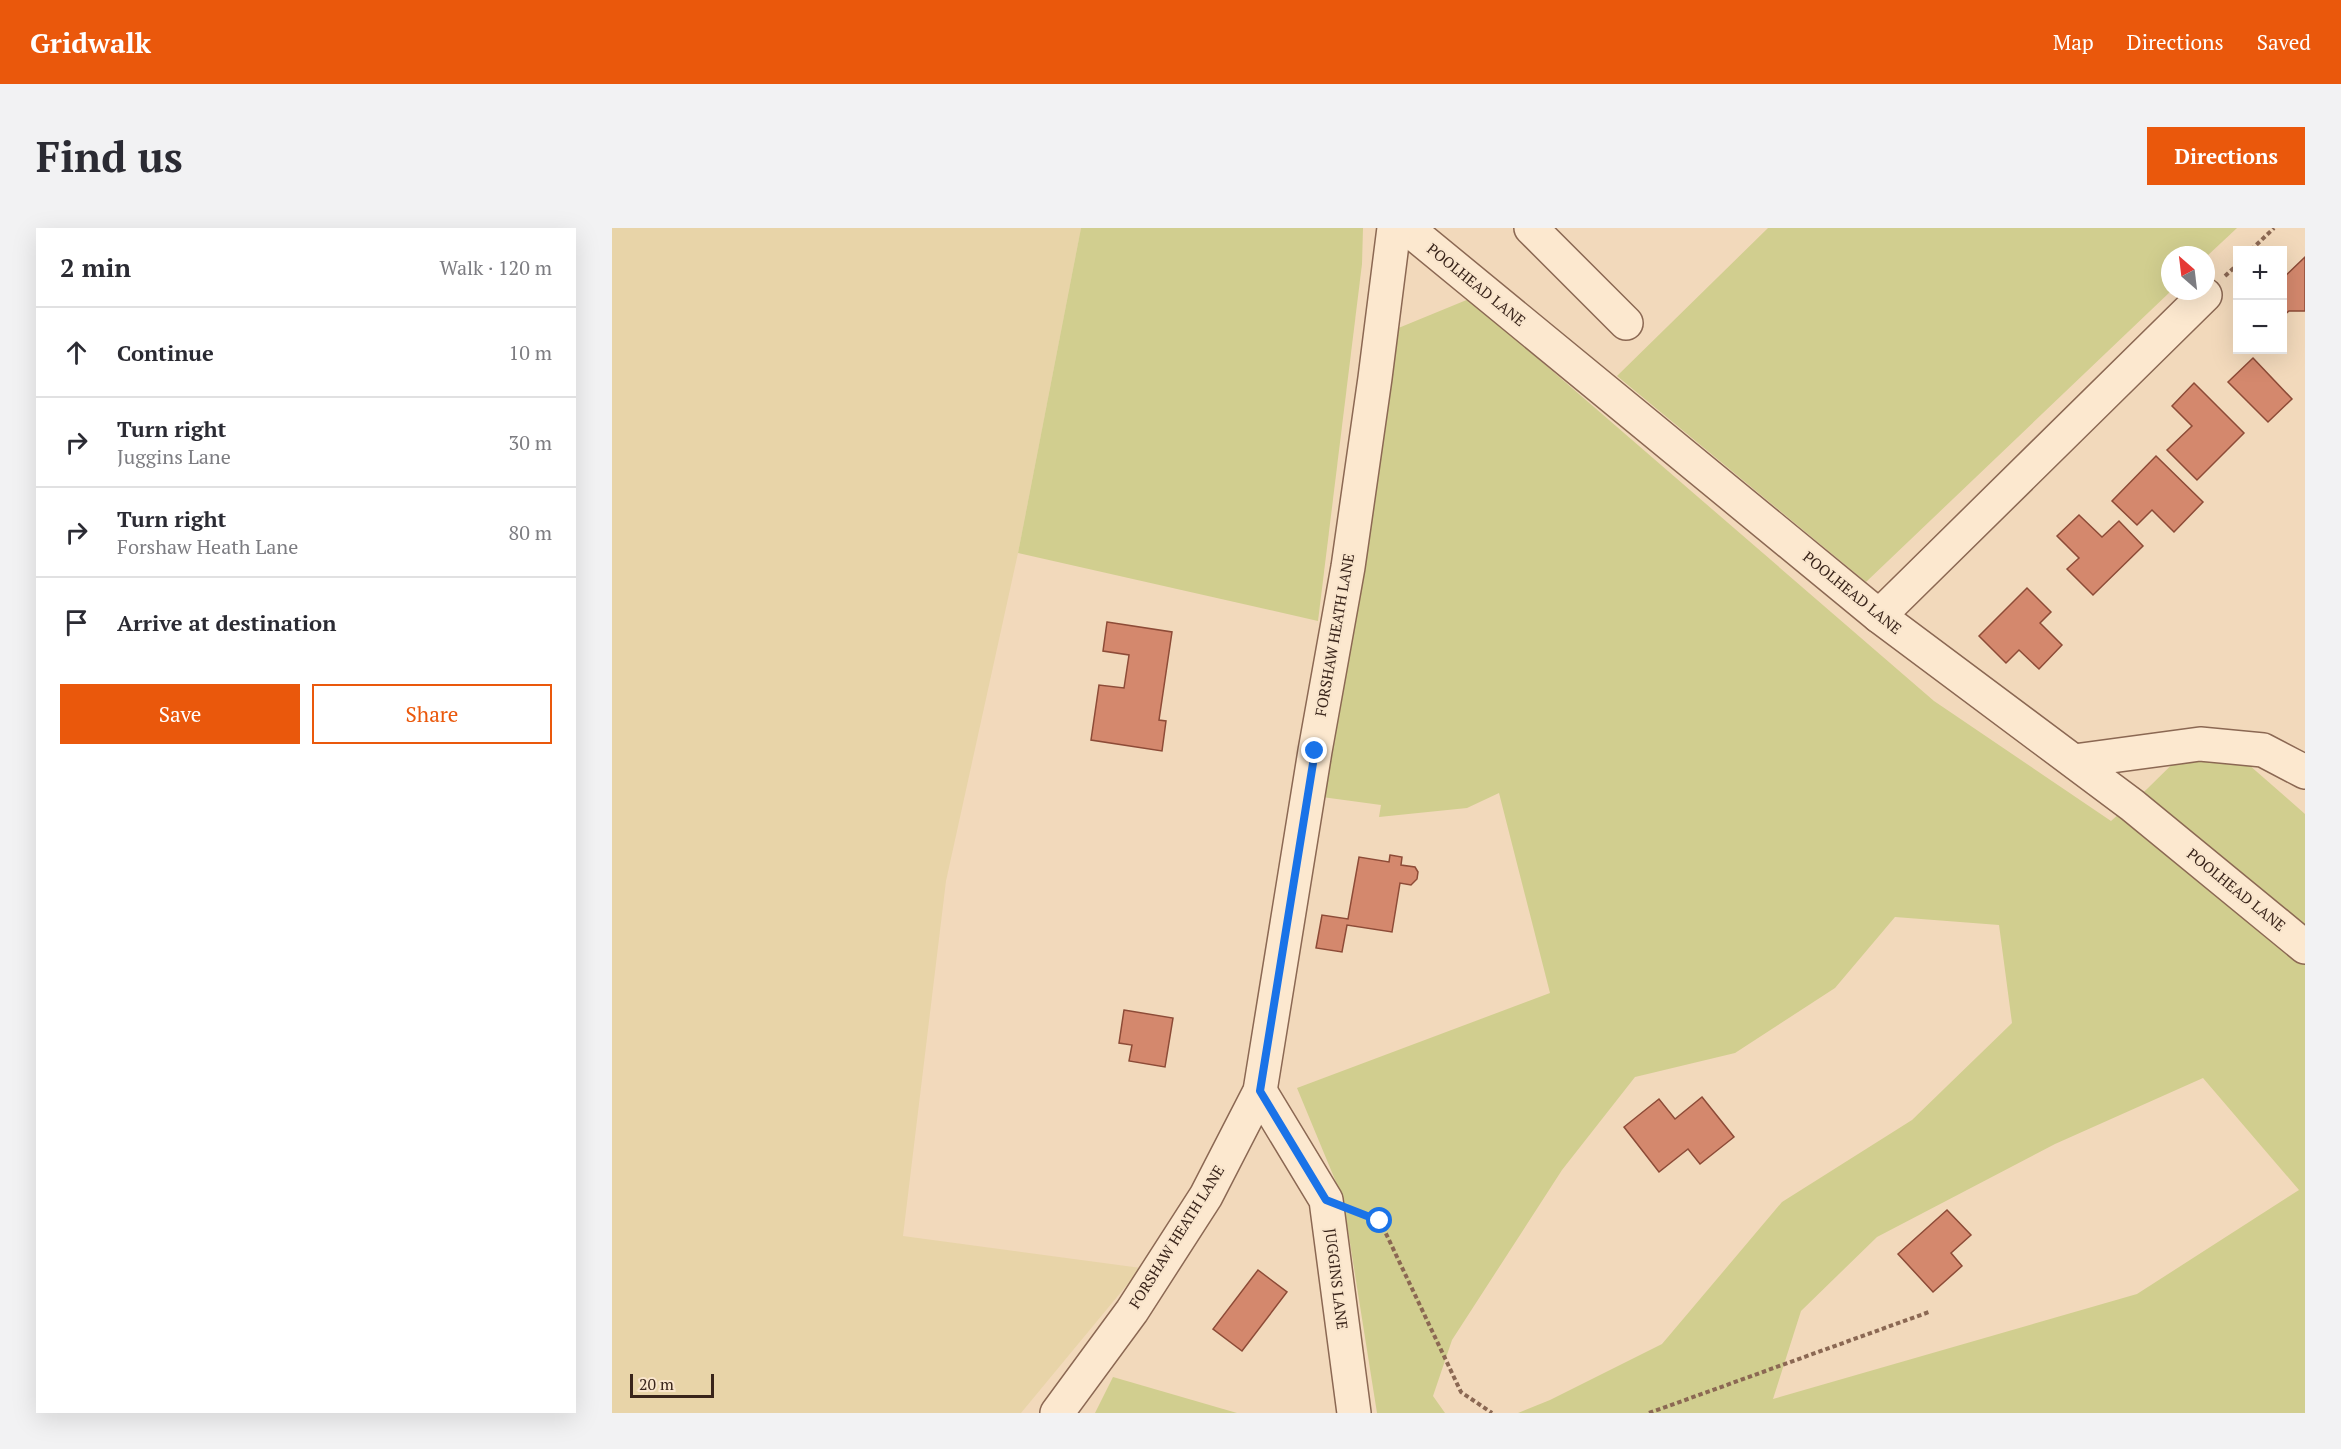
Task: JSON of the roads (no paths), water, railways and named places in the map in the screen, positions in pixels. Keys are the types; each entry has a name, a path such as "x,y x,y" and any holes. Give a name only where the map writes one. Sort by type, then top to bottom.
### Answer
{"street":[{"name":"FORSHAW HEATH LANE","path":"1057,1413 1132,1311 1206,1196 1260,1091 1347,567 1394,228"},
{"name":"POOLHEAD LANE","path":"1407,228 1879,616 2132,805 2305,946"},
{"path":"1531,228 1626,323"},
{"path":"1879,616 2200,300"},
{"path":"2074,761 2200,744 2263,750 2305,772"},
{"name":"JUGGINS LANE","path":"1260,1091 1326,1200 1354,1413"}]}
